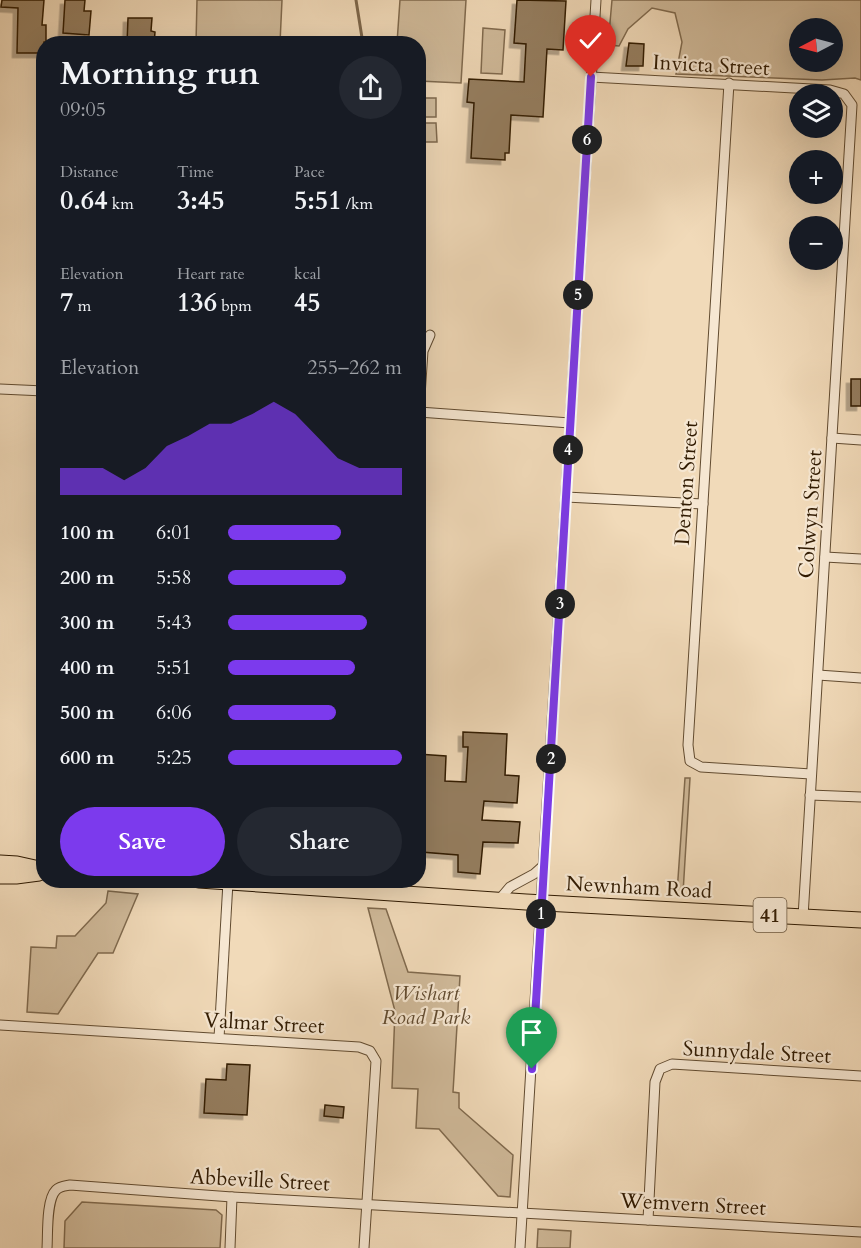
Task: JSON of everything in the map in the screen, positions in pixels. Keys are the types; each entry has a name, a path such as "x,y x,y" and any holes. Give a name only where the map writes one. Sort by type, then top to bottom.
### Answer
{"main road":[{"path":"0,862 36,869"},
{"path":"0,876 36,872"},
{"name":"Newnham Road","path":"319,888 542,903 861,920"}],"street":[{"path":"520,1248 596,0"},
{"name":"Invicta Street","path":"591,77 830,90 844,94 850,99 852,112"},
{"name":"Denton Street","path":"729,83 688,745 690,761 701,767 812,774"},
{"name":"Colwyn Street","path":"803,917 852,112"},
{"path":"426,344 430,335"},
{"path":"0,389 36,391"},
{"path":"426,413 570,423"},
{"path":"832,438 861,440"},
{"path":"566,497 703,504"},
{"path":"825,557 861,559"},
{"path":"818,675 861,678"},
{"path":"810,795 861,798"},
{"path":"500,900 510,887 534,874 544,865"},
{"path":"219,1038 228,888"},
{"name":"Valmar Street","path":"0,1025 359,1047 370,1051 376,1061 367,1204"},
{"name":"Sunnydale Street","path":"648,1220 655,1082 660,1069 672,1065 861,1076"},
{"name":"Abbeville Street","path":"47,1248 51,1198 55,1190 70,1185 232,1197 523,1213"},
{"path":"230,1248 232,1197"},
{"path":"364,1248 367,1204"},
{"name":"Wemvern Street","path":"523,1213 861,1232"}],"green space":[{"path":"197,0 282,0 280,36 196,36"},
{"path":"400,0 466,0 461,83 426,81 426,36 397,36"},
{"path":"612,0 861,0 861,80 855,78 822,80 676,74 682,42 675,13 652,8 628,29 619,46 608,45"},
{"path":"483,28 505,30 502,74 481,73"},
{"path":"426,98 436,98 436,117 426,117"},
{"path":"426,123 436,123 437,142 426,142"},
{"path":"685,778 690,778 683,893 677,893"},
{"path":"108,891 138,894 113,953 98,953 58,1014 27,1012 31,947 56,948 57,936 75,936 106,903"},
{"name":"Wishart Road Park","path":"368,908 386,909 408,972 460,976 453,1092 459,1093 459,1108 513,1155 510,1197 498,1196 439,1129 416,1128 418,1089 392,1088 395,1011"},
{"path":"82,1202 216,1210 222,1215 220,1248 64,1248 65,1221"},
{"path":"538,1229 571,1231 570,1248 537,1248"}],"building":[{"path":"2,0 44,0 42,25 46,25 46,36 36,36 36,53 17,53 18,8 1,7"},
{"path":"65,0 85,0 84,11 91,11 89,35 63,33"},
{"path":"517,0 566,1 563,50 547,49 543,117 511,115 509,153 505,153 505,160 471,158 474,103 467,102 469,79 524,82 526,44 514,43"},
{"path":"128,18 152,18 151,31 155,32 155,36 127,36"},
{"path":"629,43 644,44 643,66 626,66"},
{"path":"851,379 861,379 861,406 851,406"},
{"path":"463,732 507,734 505,775 519,776 517,803 484,801 482,820 520,822 518,843 483,842 480,874 458,872 458,855 426,852 426,755 446,756 445,781 466,782 468,747 463,747"},
{"path":"227,1064 250,1065 247,1115 204,1113 206,1079 226,1080"},
{"path":"325,1105 344,1107 343,1118 324,1116"}],"waterway":[{"path":"356,0 362,36"}],"route":[{"path":"532,1069 591,77"}]}
